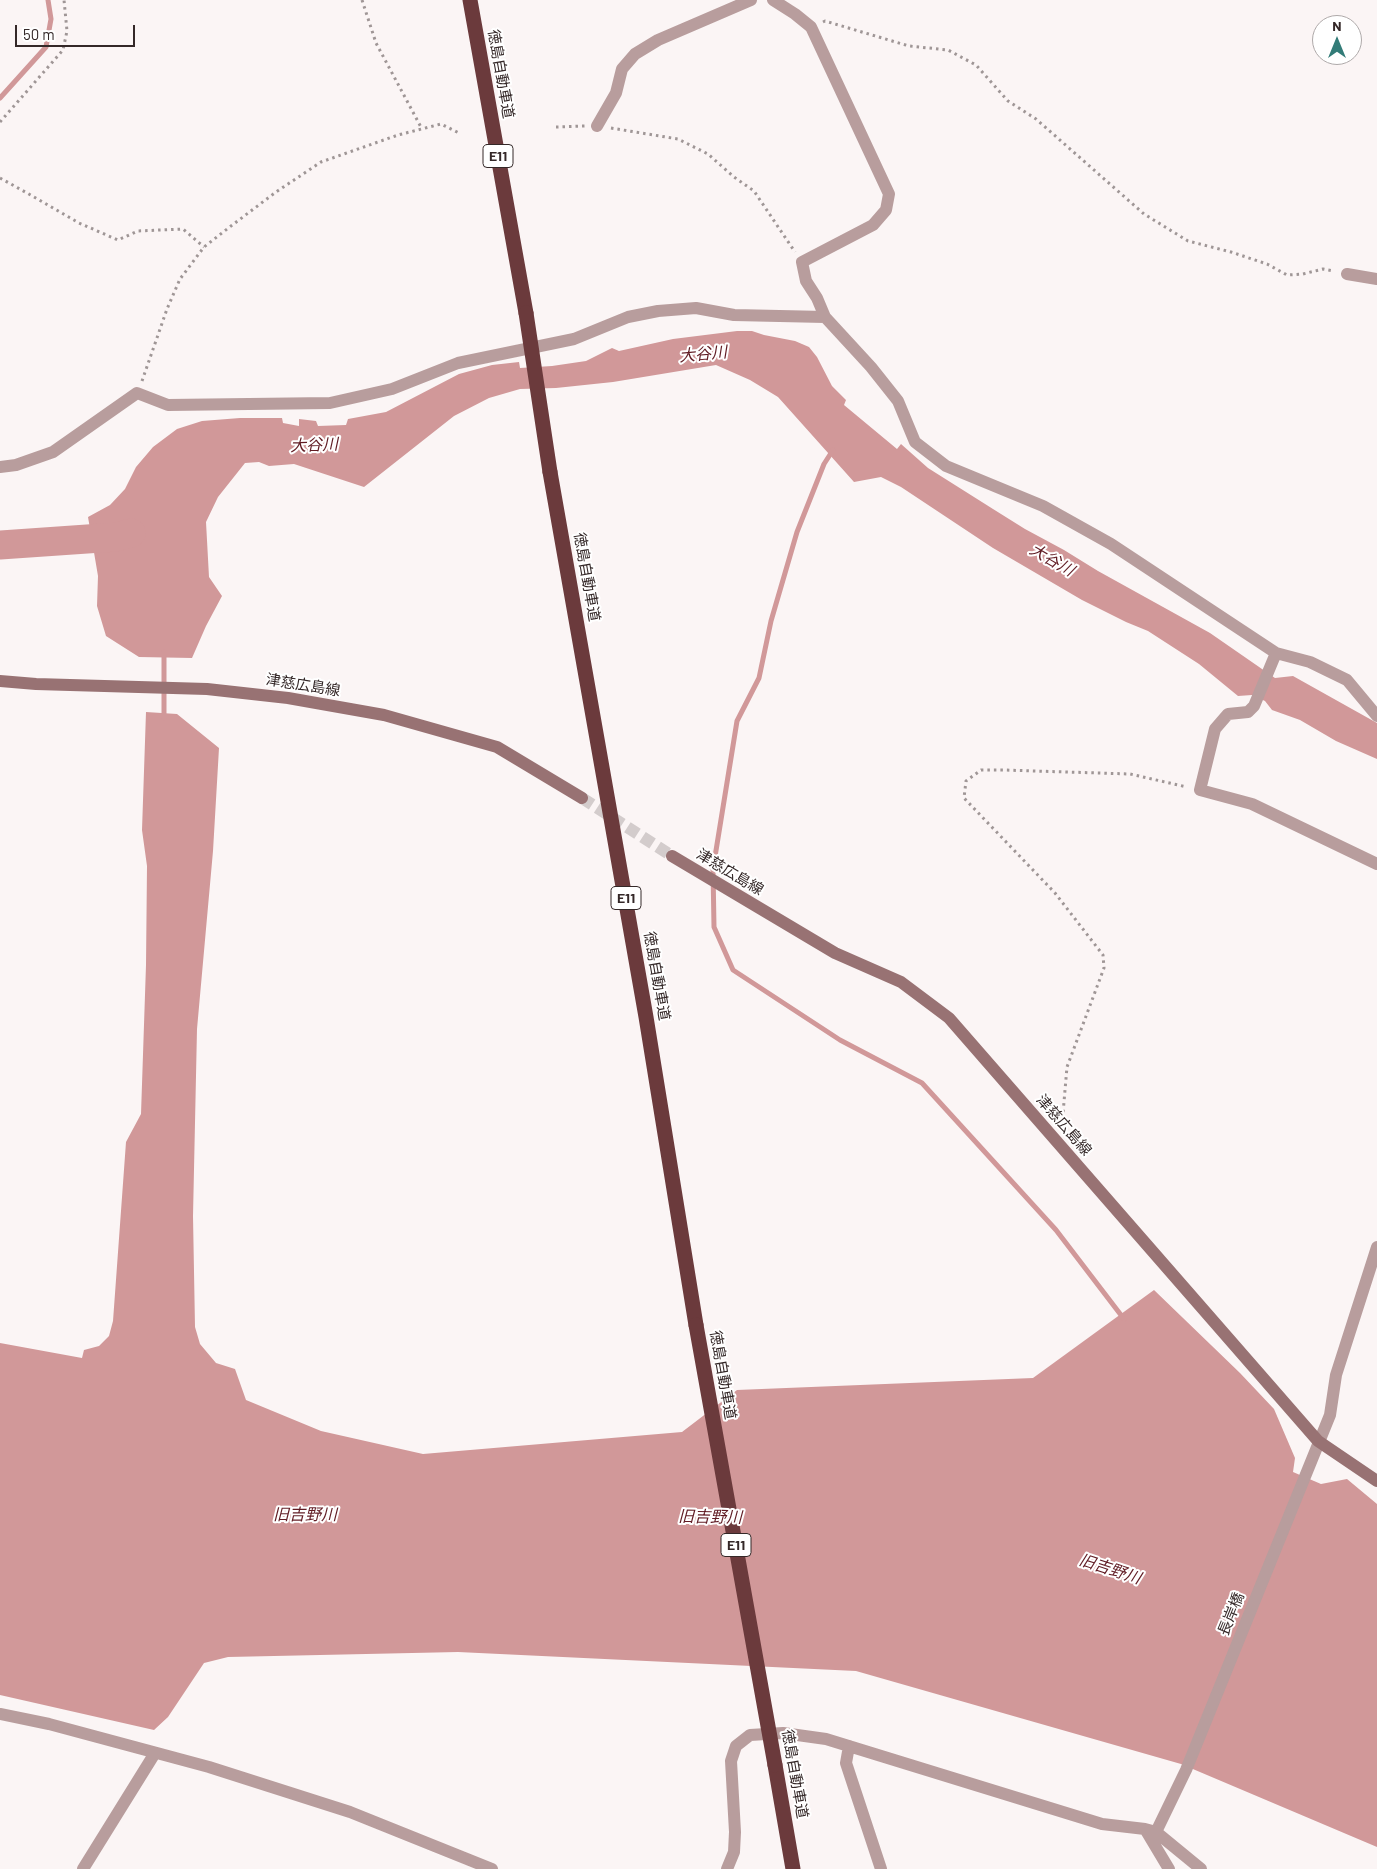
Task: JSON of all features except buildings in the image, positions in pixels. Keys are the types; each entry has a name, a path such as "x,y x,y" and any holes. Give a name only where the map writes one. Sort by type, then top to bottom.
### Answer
{"highway":[{"name":"徳島自動車道","path":"470,0 526,313 550,472 646,1017 696,1325 793,1869"},
{"path":"781,1794 799,1869"}],"main road":[{"name":"津慈広島線","path":"0,681 36,684 207,689 288,698 384,715 497,747 582,798"},
{"name":"津慈広島線","path":"672,856 835,953 902,982 949,1018 1318,1441 1377,1481"}],"street":[{"path":"597,126 616,93 622,69 635,54 658,40 751,0"},
{"path":"773,0 811,27 889,194 886,210 873,225 802,262 806,280 817,298 825,317 871,367 898,401 914,442 946,466 1043,506 1111,544 1276,653 1310,662 1347,680 1377,716"},
{"path":"1347,274 1377,279"},
{"path":"0,467 16,465 53,452 137,393 168,405 330,403 392,389 458,363 574,339 628,318 658,311 696,308 734,314 825,317"},
{"path":"1276,653 1254,706 1248,712 1228,714 1215,729 1200,790 1252,804 1377,864"},
{"name":"長岸橋","path":"1151,1830 1186,1770 1330,1415 1336,1374 1377,1247"},
{"path":"0,1714 49,1724 210,1767 350,1812 492,1869"},
{"path":"737,1869 734,1852 735,1832 731,1761 736,1746 750,1735 783,1733 826,1739 1102,1824 1151,1830 1201,1869"},
{"path":"849,1746 846,1763 881,1869"},
{"path":"83,1869 155,1753"},
{"path":"1151,1830 1169,1869"},
{"path":"728,1869 734,1852"}],"path":[{"path":"0,122 64,50 67,31 64,0"},
{"path":"362,0 376,43 422,129"},
{"path":"811,27 824,21 909,46 948,50 976,65 1008,101 1036,119 1144,214 1188,241 1267,264 1287,275 1303,274 1323,268 1347,274"},
{"path":"137,393 167,309 180,279 204,247 276,192 321,162 398,135 441,124 461,134"},
{"path":"556,127 597,126 678,139 708,154 734,177 754,191 802,262"},
{"path":"0,178 79,223 118,240 138,231 183,229 204,247"},
{"path":"1060,1145 1067,1066 1104,968 1103,955 1055,893 964,798 966,781 981,770 1130,774 1200,790"}],"water":[{"path":"737,331 752,331 795,341 809,347 817,357 832,386 846,400 844,405 897,449 901,444 928,468 993,509 1098,571 1210,633 1275,678 1293,676 1377,723 1377,759 1336,741 1300,720 1272,710 1265,701 1252,695 1238,696 1199,664 1148,631 1082,600 993,548 901,487 881,477 854,482 778,397 750,380 716,365 613,382 556,388 520,389 489,398 454,416 364,487 294,464 269,466 259,462 245,463 218,497 206,522 209,577 222,596 192,658 139,657 106,636 97,606 98,576 88,517 110,505 125,489 136,467 153,447 177,429 202,421 240,418 282,418 283,423 299,426 299,419 316,421 318,426 346,425 348,419 386,412 459,374 492,365 519,362 520,368 552,366 586,361 612,348 619,351 673,339"},
{"name":"旧吉野川","path":"146,712 177,714 219,748 213,851 197,1029 193,1216 195,1327 200,1344 216,1363 235,1369 246,1400 321,1431 423,1454 682,1432 737,1390 1033,1378 1154,1290 1240,1373 1274,1409 1295,1458 1293,1472 1321,1484 1347,1479 1377,1504 1377,1847 1181,1764 856,1671 458,1652 228,1657 204,1663 168,1717 154,1730 0,1695 0,1343 82,1358 84,1350 99,1346 109,1336 113,1321 126,1142 141,1114 146,965 147,866 142,830"}],"waterway":[{"path":"0,98 46,47 51,19 48,0"},
{"path":"833,450 824,464 797,532 771,621 759,678 737,721 713,869 714,927 733,970 840,1040 922,1083 1056,1230 1124,1319"},
{"name":"大谷川","path":"0,545 116,537 131,533"},
{"path":"164,652 164,718"}],"tunnel":[{"path":"582,798 672,856"}]}
